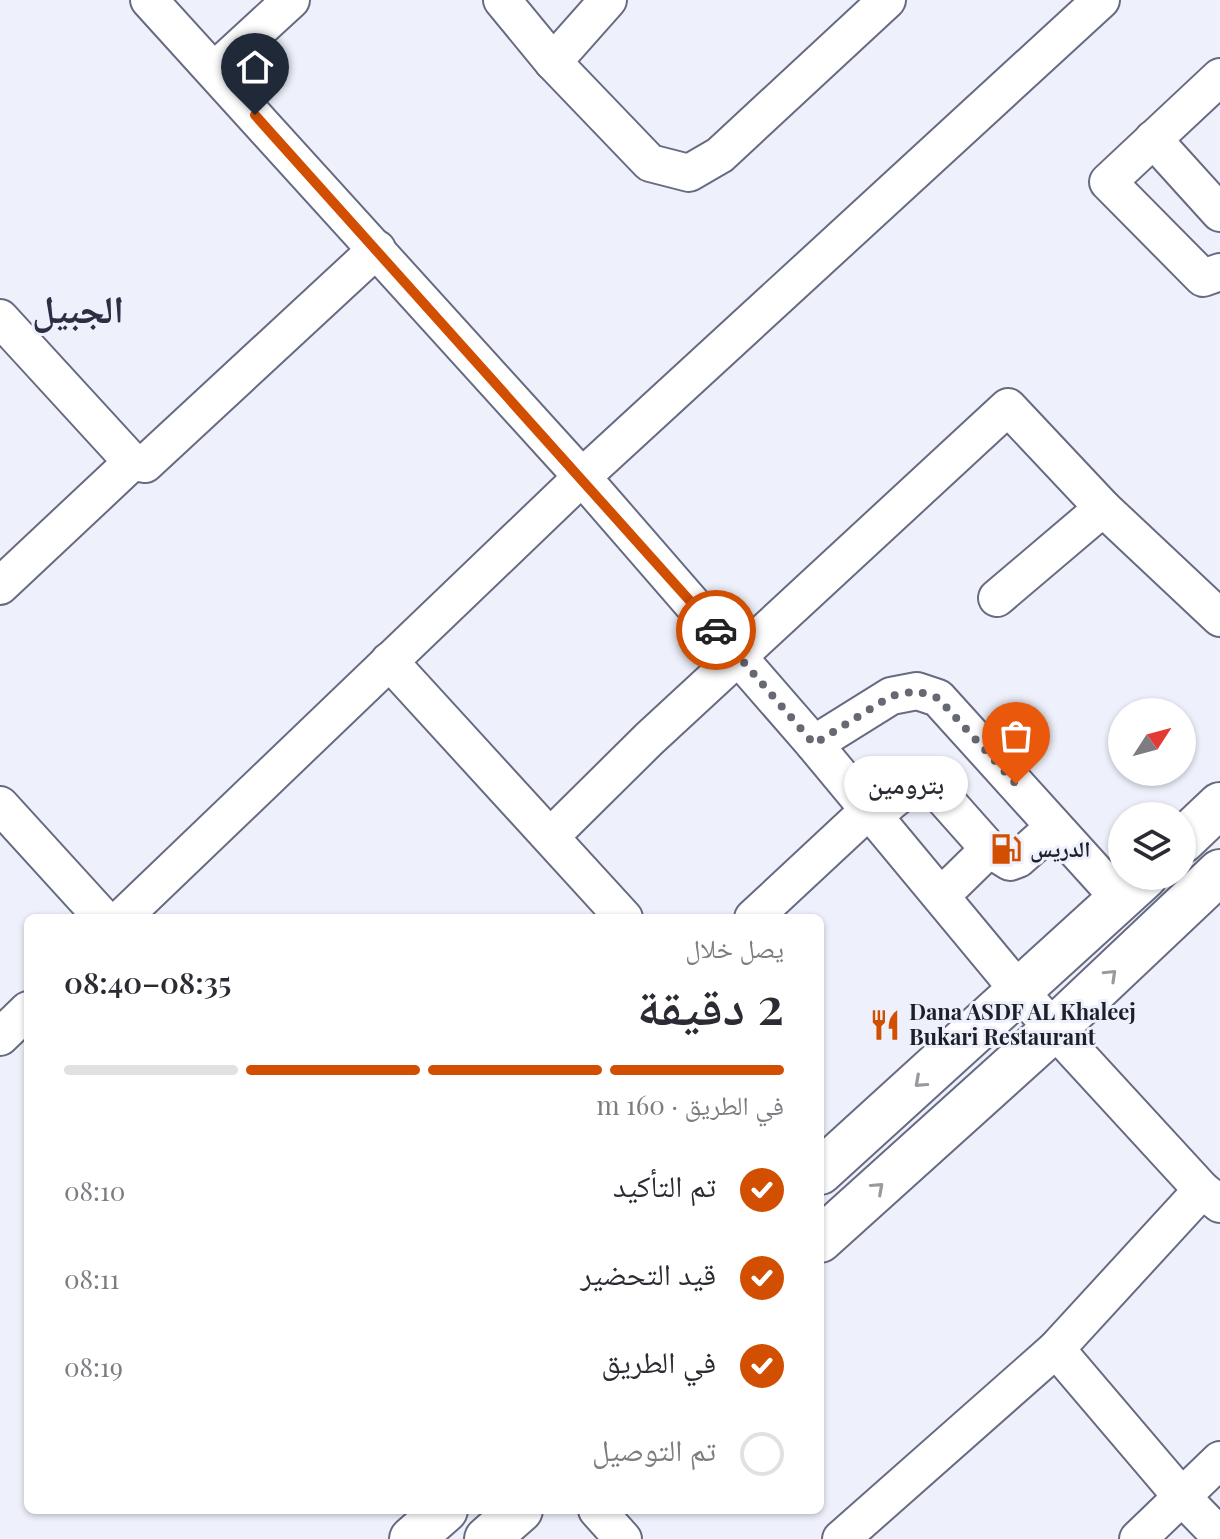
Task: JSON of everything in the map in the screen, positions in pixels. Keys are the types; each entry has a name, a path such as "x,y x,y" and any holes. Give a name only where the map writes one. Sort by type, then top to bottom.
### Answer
{"main road":[{"path":"1196,828 1220,805"},
{"path":"824,1236 1055,1028 1220,872"},
{"path":"824,1168 1129,890"},
{"path":"412,1539 440,1514"},
{"path":"487,1539 515,1514"}],"street":[{"path":"149,0 582,477 873,812 1020,992 1211,1197 1056,1349 841,1539"},
{"path":"215,70 291,0"},
{"path":"502,0 553,62 650,163 689,173 720,155 887,0"},
{"path":"553,62 608,0"},
{"path":"126,914 582,477 1101,0"},
{"path":"1216,88 1153,139 1108,182 1203,278 1220,272"},
{"path":"1153,139 1220,213"},
{"path":"0,318 132,462 145,464 377,249"},
{"path":"551,836 649,739 1008,407 1103,508 1220,618"},
{"path":"0,586 132,462"},
{"path":"997,598 1103,508"},
{"path":"389,661 620,914"},
{"path":"814,744 891,696 917,691 938,698 1054,827 1108,869"},
{"path":"758,914 873,812 914,785 934,787 989,849 1010,862 1018,859 1054,827"},
{"path":"0,805 99,914"},
{"path":"941,896 989,849"},
{"path":"0,1037 24,1014"},
{"path":"1056,1349 1182,1497 1220,1536"},
{"path":"1138,1539 1220,1460"},
{"path":"601,1514 623,1539"}],"way so far":[{"path":"716,630 814,744 891,696 917,691 938,698 1016,784"}],"place":[{"name":"بترومين","path":"1016,784"},
{"name":"الدريس","path":"1006,849"},
{"name":"Dana ASDF AL Khaleej Bukari Restaurant","path":"885,1025"}],"district":[{"name":"الجبيل","path":"78,310"}],"route":[{"path":"255,115 716,630"}]}
